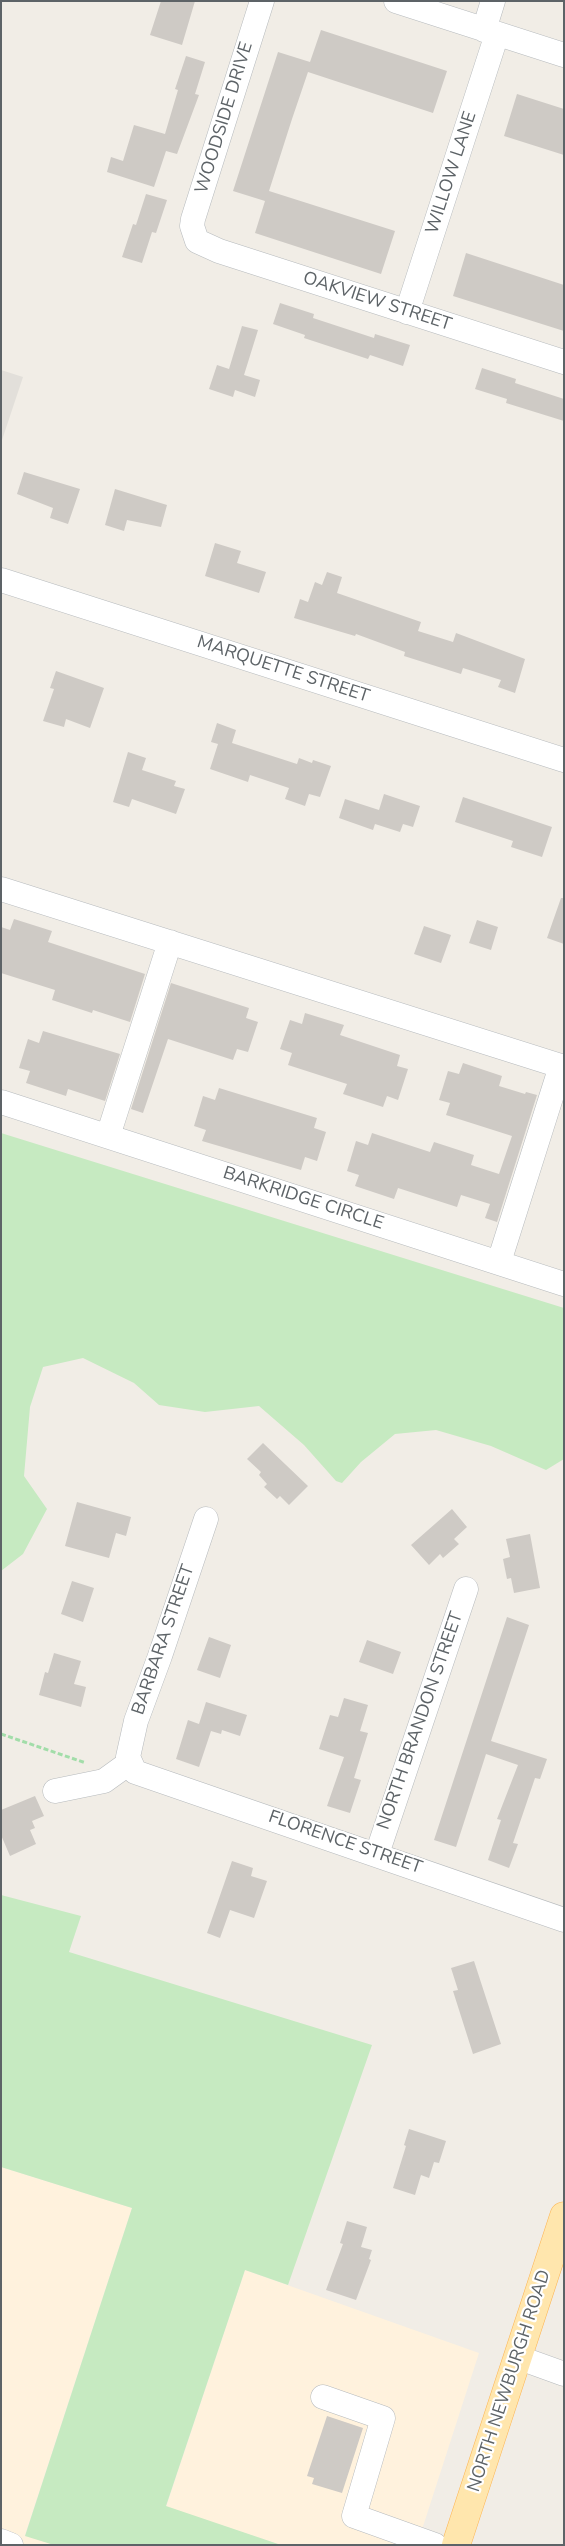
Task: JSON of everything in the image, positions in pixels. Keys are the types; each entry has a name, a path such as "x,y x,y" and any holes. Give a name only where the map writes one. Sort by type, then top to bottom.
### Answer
{"main road":[{"name":"NORTH NEWBURGH ROAD","path":"456,2545 564,2216"}],"street":[{"name":"WOODSIDE DRIVE","path":"194,236 193,219 262,1"},
{"path":"396,1 432,7 490,32 564,55"},
{"name":"WILLOW LANE","path":"407,312 490,32 493,1"},
{"name":"OAKVIEW STREET","path":"194,236 203,245 218,251 564,362"},
{"name":"MARQUETTE STREET","path":"1,580 564,760"},
{"path":"1,889 562,1066 499,1262"},
{"path":"108,1136 170,942"},
{"name":"BARKRIDGE CIRCLE","path":"1,1102 564,1284"},
{"name":"BARBARA STREET","path":"122,1768 136,1721 206,1519"},
{"name":"NORTH BRANDON STREET","path":"377,1854 466,1589"},
{"path":"55,1791 104,1781 122,1768"},
{"name":"FLORENCE STREET","path":"122,1768 377,1854 564,1920"},
{"path":"517,2357 564,2374"},
{"path":"323,2397 383,2418 354,2516 435,2545"},
{"path":"1,2541 11,2545"}],"path":[{"path":"1,1734 122,1768"}],"shaded area":[{"path":"1,370 23,377 1,443"},
{"path":"1,2167 132,2208 25,2535 54,2545 1,2545"},
{"path":"245,2270 479,2353 417,2545 281,2545 166,2507"}],"green space":[{"path":"1,1133 564,1308 564,1459 546,1470 491,1446 436,1430 395,1434 361,1462 342,1483 336,1481 304,1445 259,1406 205,1412 159,1405 134,1383 83,1358 43,1367 30,1407 24,1476 47,1509 23,1554 1,1571"},
{"path":"1,1895 81,1916 69,1952 372,2045 288,2285 245,2270 166,2506 281,2545 54,2545 25,2536 132,2208 1,2167"}],"building":[{"path":"161,1 195,1 182,45 150,35"},
{"path":"321,30 447,71 433,113 308,72 292,119 269,191 395,231 381,274 255,233 265,201 233,191 278,52 310,62"},
{"path":"186,56 205,62 195,94 199,95 177,154 166,151 154,187 107,172 111,157 123,161 134,125 165,134 178,90 175,89"},
{"path":"517,94 564,109 564,155 504,136"},
{"path":"146,194 167,200 156,233 152,232 142,263 122,257 133,224 136,225"},
{"path":"466,253 564,285 564,331 453,296"},
{"path":"280,303 314,314 313,318 374,338 375,334 410,345 403,366 370,355 368,359 304,338 305,335 273,324"},
{"path":"242,326 258,330 244,375 260,380 255,397 235,390 233,397 209,389 217,365 229,369"},
{"path":"482,368 516,379 515,383 564,399 564,421 506,403 507,399 475,389"},
{"path":"24,472 80,489 68,524 50,518 53,508 17,494"},
{"path":"115,489 167,505 161,527 127,520 124,531 105,525"},
{"path":"215,543 241,551 237,563 266,572 259,593 205,576"},
{"path":"327,572 342,577 337,593 421,622 418,631 453,642 456,633 525,659 515,693 498,687 501,680 463,668 461,674 404,656 405,652 356,634 355,636 294,618 300,599 308,602 315,582 322,585"},
{"path":"56,671 104,688 90,728 66,719 64,727 43,721 54,689 50,688"},
{"path":"217,723 236,730 232,743 297,764 299,758 312,763 313,760 331,766 320,797 309,794 305,806 285,799 289,788 250,775 248,782 210,769 218,744 211,742"},
{"path":"128,752 146,758 142,770 176,781 174,786 185,789 176,814 132,799 129,807 113,802"},
{"path":"384,794 420,806 413,827 403,824 400,832 375,824 373,830 339,818 345,799 379,810"},
{"path":"463,797 552,827 542,857 511,847 513,841 455,822"},
{"path":"561,898 564,898 564,944 547,938"},
{"path":"14,919 52,931 48,942 145,974 130,1022 93,1010 92,1013 52,1000 55,990 1,973 1,927 10,930"},
{"path":"477,920 498,927 491,950 469,943"},
{"path":"424,926 451,935 441,963 414,954"},
{"path":"171,983 249,1008 246,1018 258,1022 248,1052 237,1049 233,1060 168,1039 143,1113 131,1109"},
{"path":"305,1013 344,1025 340,1035 400,1055 397,1066 408,1069 398,1100 387,1096 383,1107 343,1094 347,1084 288,1065 292,1053 280,1049 290,1020 302,1024"},
{"path":"43,1031 120,1054 105,1101 68,1089 66,1096 26,1083 30,1071 19,1068 28,1039 39,1043"},
{"path":"463,1063 502,1076 499,1086 525,1094 526,1092 537,1095 497,1222 485,1218 490,1204 461,1195 457,1207 398,1188 394,1199 355,1186 359,1175 347,1171 356,1141 368,1145 372,1133 430,1152 434,1142 474,1155 471,1165 499,1174 512,1136 446,1115 450,1103 439,1100 448,1071 459,1074"},
{"path":"219,1088 317,1118 314,1128 326,1132 317,1161 305,1157 301,1170 202,1141 206,1130 194,1126 203,1096 215,1100"},
{"path":"263,1443 308,1486 289,1505 280,1496 277,1499 264,1487 267,1484 259,1475 261,1472 247,1459"},
{"path":"77,1502 131,1517 126,1536 116,1533 109,1558 65,1546"},
{"path":"452,1509 467,1527 454,1539 459,1544 443,1558 440,1554 429,1565 411,1545"},
{"path":"530,1534 540,1588 514,1593 511,1578 507,1579 503,1559 510,1557 506,1539"},
{"path":"72,1581 94,1588 83,1622 61,1614"},
{"path":"507,1617 529,1625 491,1741 547,1759 540,1779 535,1778 513,1843 518,1844 509,1868 488,1860 501,1820 497,1819 518,1765 486,1754 456,1847 434,1840"},
{"path":"209,1637 231,1645 220,1678 197,1670"},
{"path":"367,1640 401,1652 393,1674 359,1662"},
{"path":"54,1653 81,1661 74,1684 86,1687 81,1707 39,1695 45,1672 48,1673"},
{"path":"344,1698 368,1705 360,1731 368,1733 354,1778 361,1780 350,1813 327,1806 344,1757 319,1749 330,1715 338,1717"},
{"path":"206,1702 247,1715 240,1736 222,1730 221,1734 211,1731 199,1767 176,1759 188,1720 199,1724"},
{"path":"35,1796 44,1816 32,1821 35,1828 30,1830 36,1844 10,1856 1,1835 1,1810"},
{"path":"232,1861 253,1868 251,1876 267,1881 254,1918 230,1910 220,1938 207,1933"},
{"path":"474,1961 501,2044 473,2054 453,1991 458,1990 451,1968"},
{"path":"409,2129 446,2141 439,2163 434,2162 429,2178 421,2175 415,2195 393,2188 406,2146 404,2145"},
{"path":"347,2221 367,2227 361,2247 372,2250 369,2259 371,2260 356,2300 326,2290 343,2244 340,2243"},
{"path":"327,2416 363,2428 342,2493 312,2484 314,2478 307,2476"}]}
